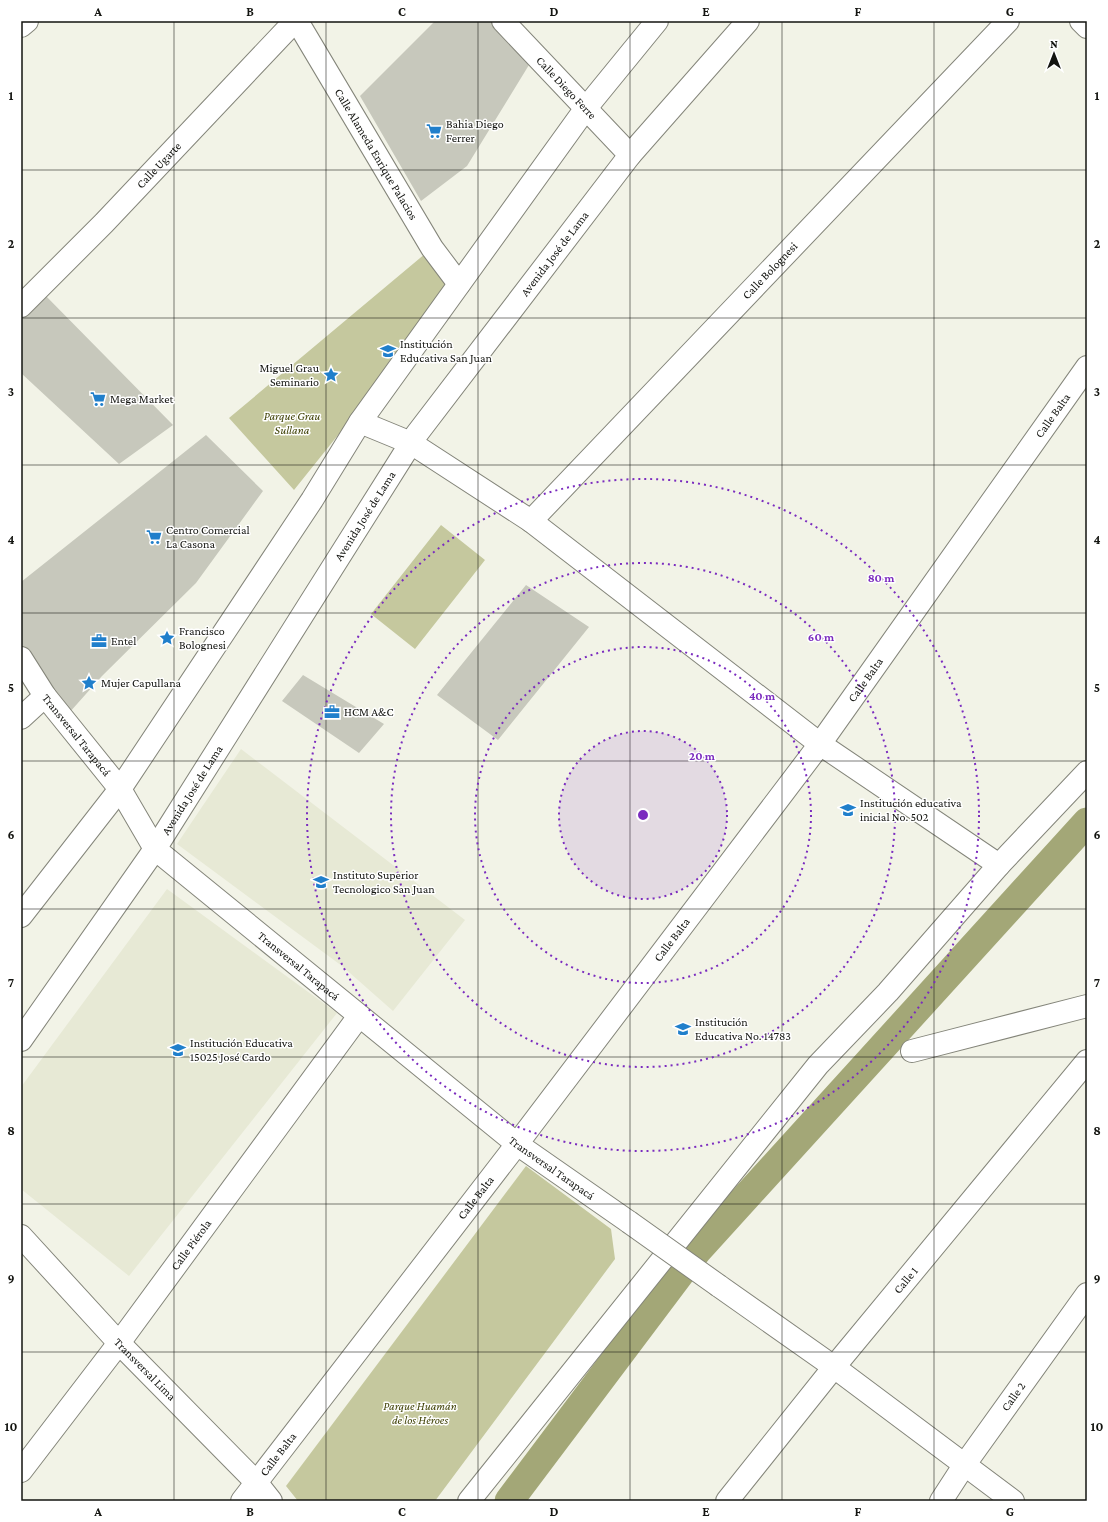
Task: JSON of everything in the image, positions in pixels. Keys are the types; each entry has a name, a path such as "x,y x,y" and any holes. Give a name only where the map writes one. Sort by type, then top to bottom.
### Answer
{"street":[{"path":"21,26 27,21"},
{"name":"Calle Alameda Enrique Palacios","path":"296,21 432,248 459,284"},
{"name":"Calle Ugarte","path":"21,306 104,223 296,21"},
{"name":"Calle Diego Ferre","path":"503,21 630,155"},
{"path":"21,916 120,789 312,500 360,422 586,108 657,21"},
{"name":"Avenida José de Lama","path":"21,1040 155,849 411,444 630,155 748,21"},
{"name":"Calle Bolognesi","path":"531,521 1008,21"},
{"path":"1081,21 1087,27"},
{"name":"Calle Balta","path":"242,1501 517,1144 820,744 1087,367"},
{"path":"360,422 411,444 531,521 820,744 998,865"},
{"name":"Transversal Tarapacá","path":"21,658 45,696 120,789 155,849 517,1144 834,1367 1014,1501"},
{"path":"21,718 45,696"},
{"path":"468,1501 818,1065 888,992 998,865 1087,772"},
{"path":"912,1051 1087,1006"},
{"name":"Calle Piérola","path":"21,1471 119,1343 359,1016"},
{"name":"Calle 1","path":"727,1501 834,1367 1087,1061"},
{"name":"Transversal Lima","path":"21,1236 119,1343 256,1482 271,1501"},
{"name":"Calle 2","path":"941,1501 965,1464 1087,1294"}],"shaded area":[{"name":"Instituto Superior Tecnologico San Juan","path":"241,749 465,920 393,1011 342,966 177,844"},
{"name":"Institución Educativa 15025 José Cardo","path":"167,889 337,1013 129,1276 21,1189 21,1087"}],"green space":[{"name":"Parque Grau Sullana","path":"432,248 459,284 294,490 229,418"},
{"path":"441,525 485,560 415,649 371,614"},
{"name":"Parque Huamán de los Héroes","path":"526,1166 611,1229 615,1259 435,1501 298,1501 286,1486"}],"building":[{"name":"Bahia Diego Ferrer","path":"435,21 495,21 532,60 467,166 421,201 360,96"},
{"name":"Mega Market","path":"42,292 173,425 119,464 21,373 21,314"},
{"name":"Centro Comercial La Casona","path":"206,435 263,491 196,583 102,676 69,713 21,644 21,582"},
{"path":"526,585 589,627 498,740 437,695"},
{"name":"HCM A&C","path":"303,675 384,724 359,753 282,701"}],"waterway":[{"path":"509,1501 697,1251 1087,822"}],"place":[{"name":"Bahia Diego Ferrer","path":"434,131"},
{"name":"Institución Educativa San Juan","path":"388,351"},
{"name":"Miguel Grau Seminario","path":"331,375"},
{"name":"Mega Market","path":"98,399"},
{"name":"Centro Comercial La Casona","path":"154,537"},
{"name":"Francisco Bolognesi","path":"167,638"},
{"name":"Entel","path":"99,641"},
{"name":"Mujer Capullana","path":"89,683"},
{"name":"HCM A&C","path":"332,712"},
{"name":"Institución educativa inicial No. 502","path":"848,810"},
{"name":"Instituto Superior Tecnologico San Juan","path":"321,882"},
{"name":"Institución Educativa No. 14783","path":"683,1029"},
{"name":"Institución Educativa 15025 José Cardo","path":"178,1050"}]}
